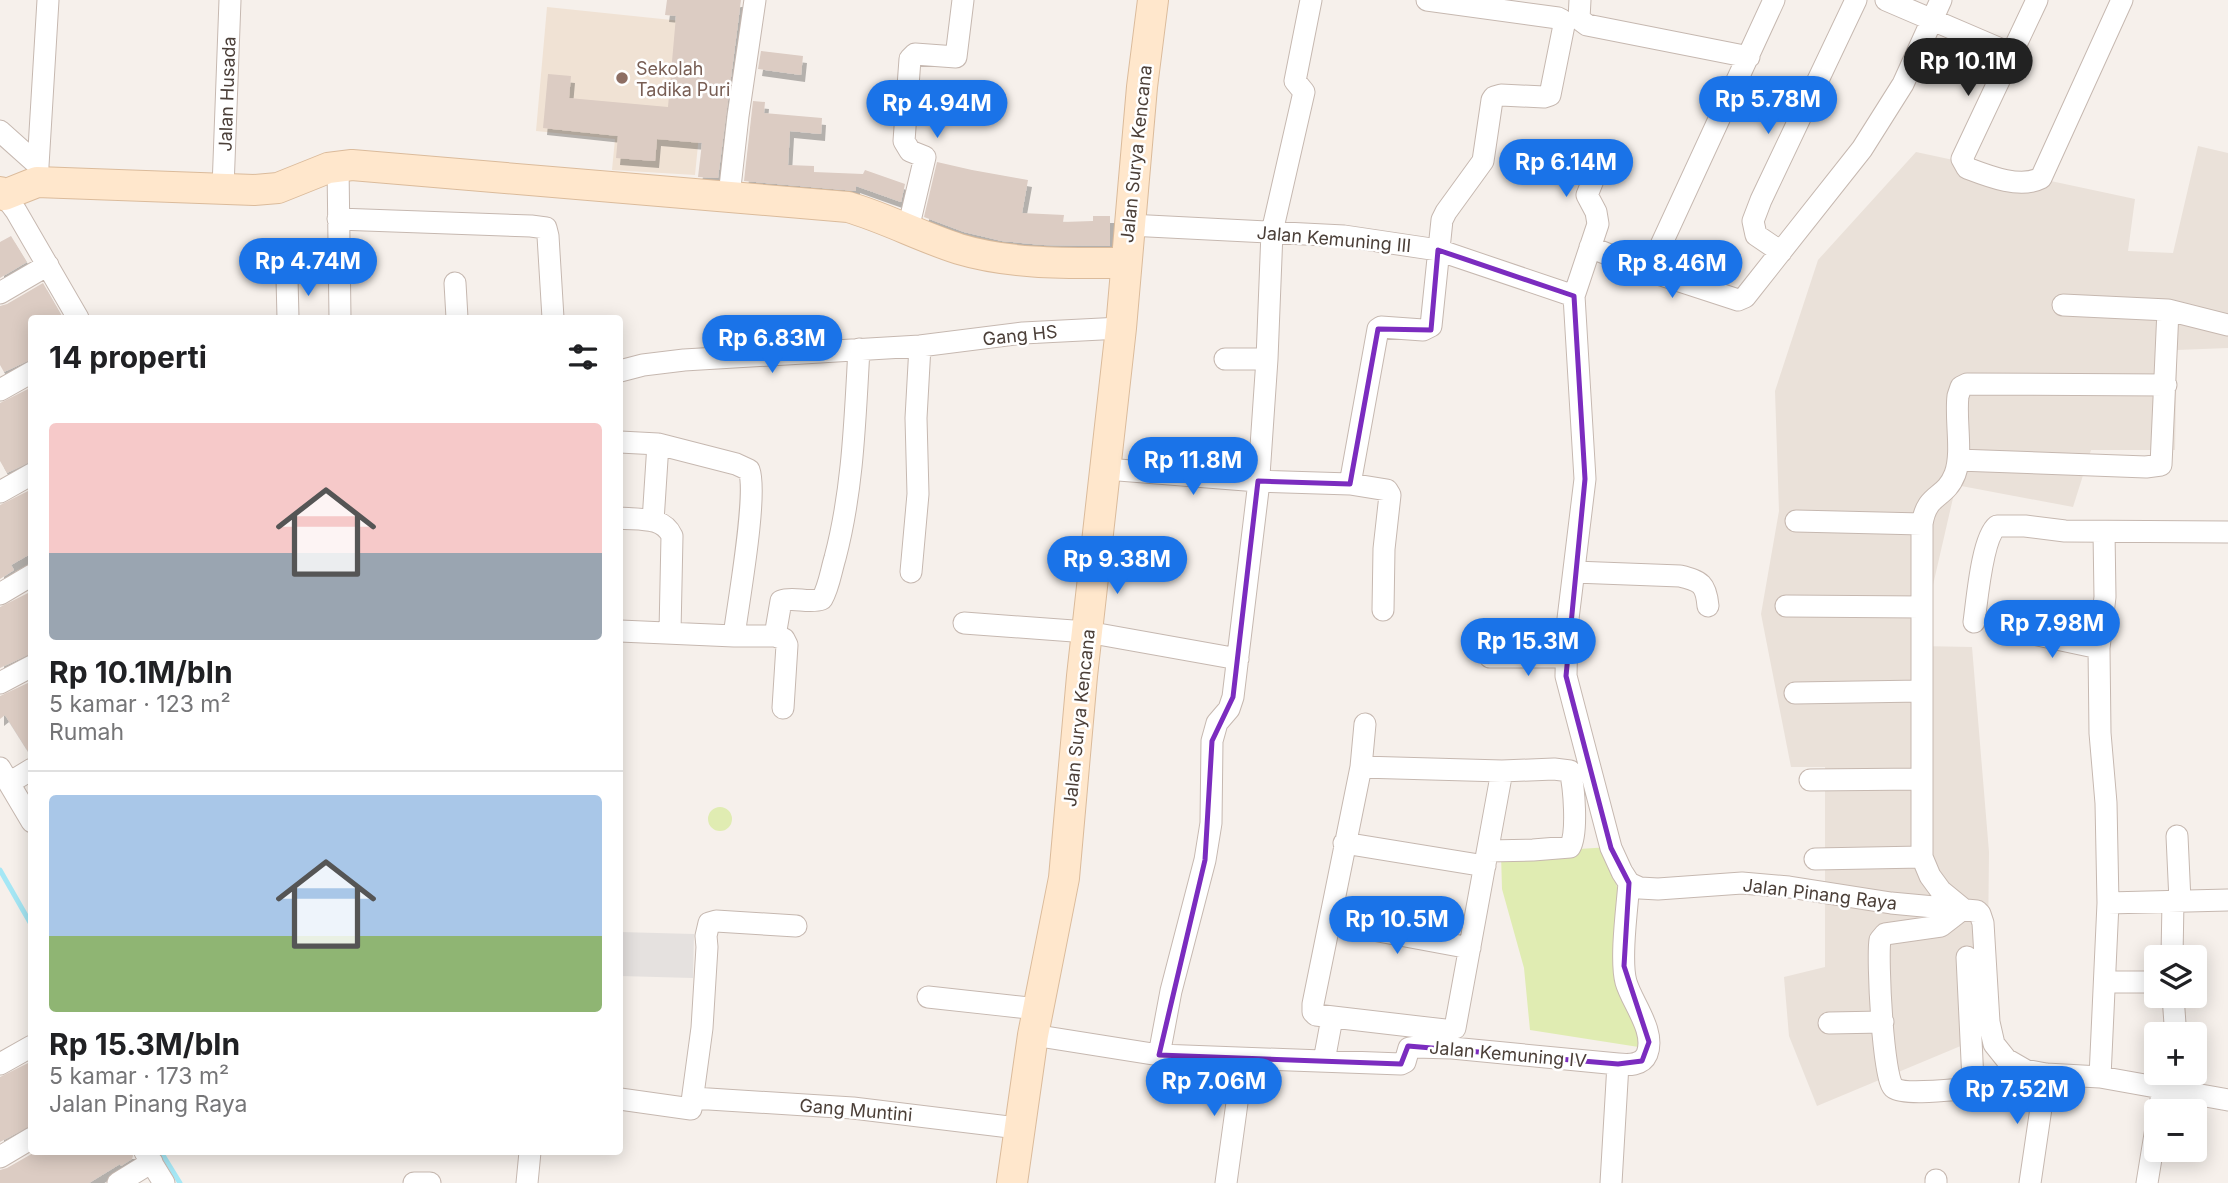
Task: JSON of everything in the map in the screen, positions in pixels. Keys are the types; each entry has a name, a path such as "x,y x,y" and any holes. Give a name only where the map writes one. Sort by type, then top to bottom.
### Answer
{"main road":[{"name":"Jalan Surya Kencana","path":"1012,1183 1035,1022 1064,878 1087,632 1121,328 1142,87 1153,0"},
{"path":"1,195 38,174 223,188 278,188 338,166 352,165 848,207 874,214 960,249 993,256 1019,260 1125,263"}],"street":[{"path":"38,174 48,0"},
{"name":"Jalan Husada","path":"223,188 230,0"},
{"path":"729,196 755,0"},
{"path":"908,229 925,157 910,151 904,141 910,59 915,54 956,57 963,0"},
{"path":"1159,1055 1171,991 1205,860 1211,823 1212,741 1217,723 1229,709 1233,698 1258,481 1267,359 1272,232 1304,92 1295,81 1311,0"},
{"path":"1350,484 1378,329 1423,330 1431,326 1442,220 1483,161 1494,97 1501,94 1544,97 1550,95 1564,25 1558,18 1427,0"},
{"path":"1580,0 1579,19 1587,25 1749,57"},
{"path":"1649,271 1774,0"},
{"path":"1781,252 1756,235 1753,221 1856,0"},
{"path":"1886,0 2012,54"},
{"path":"1590,247 1649,271 1738,300 1745,297 1862,149 1903,84 1941,0"},
{"path":"2037,0 1962,159 1967,168 1980,173 2026,183 2041,177 2122,0"},
{"path":"0,131 38,174"},
{"path":"1600,163 1587,195 1598,218 1574,296 1585,480 1567,627 1566,676 1611,848 1629,883 1625,980 1645,1027 1648,1041 1647,1054 1642,1061 1632,1065 1618,1064 1611,1183"},
{"path":"338,166 340,315"},
{"path":"1,195 48,265 76,315"},
{"path":"338,219 546,228 553,315"},
{"name":"Jalan Kemuning III","path":"1129,225 1344,236 1438,250 1574,296"},
{"path":"0,293 48,265"},
{"path":"287,278 288,315"},
{"path":"455,284 457,315"},
{"path":"2063,305 2168,310 2228,325"},
{"path":"1958,460 2146,467 2161,465 2168,310"},
{"name":"Gang HS","path":"623,370 684,360 920,346 1023,333 1121,328"},
{"path":"911,572 918,494 916,418 920,346"},
{"path":"775,636 781,601 785,599 814,602 822,599 827,584 841,536 849,487 859,349"},
{"path":"1225,359 1267,359"},
{"path":"0,390 28,374"},
{"path":"2166,385 1967,384 1961,387 1958,396 1958,460 1955,473 1950,483 1926,508 1922,524 1922,857 1930,876 1941,891 1963,909 1977,911 1982,919 1990,1022 1994,1044 2006,1059 2025,1070 2046,1074 2100,1077 2228,1100"},
{"path":"623,442 657,444 736,464 748,470 752,480 749,516 734,636"},
{"path":"653,521 657,444"},
{"path":"1106,468 1258,481 1350,484 1387,490 1390,493 1384,549 1383,610"},
{"path":"0,492 28,476"},
{"path":"623,518 653,521 668,527 672,536 670,632"},
{"path":"1796,521 1922,524"},
{"path":"1974,622 1989,537 1997,526 2065,531 2228,532"},
{"path":"2100,1077 2108,903 2099,648 2104,626 2104,532"},
{"path":"1574,572 1680,576 1697,580 1706,590 1708,606"},
{"path":"0,594 28,577"},
{"path":"1786,606 1921,607"},
{"path":"964,623 1087,632 1238,659"},
{"path":"2014,630 2099,648"},
{"path":"623,631 775,636 784,639 787,645 783,708"},
{"path":"1490,657 1566,657"},
{"path":"0,683 28,668"},
{"path":"1795,693 1921,691"},
{"path":"1365,724 1361,767 1313,1010 1316,1015 1445,1030 1455,1028 1502,771"},
{"path":"1344,843 1486,858 1567,847 1573,841 1573,789 1570,771 1361,767"},
{"path":"28,770 4,775 28,815"},
{"path":"1811,780 1921,779"},
{"path":"2173,945 2177,836"},
{"path":"1815,859 1922,857"},
{"name":"Jalan Pinang Raya","path":"1629,883 1640,888 1658,889 1742,883 1789,887 1891,904 1963,909"},
{"path":"2108,903 2228,900"},
{"path":"1963,909 1941,926 1882,935 1879,948 1884,1058 1889,1084 1894,1089 1964,1090 1970,1087 1973,1081 1967,957"},
{"path":"623,1099 689,1110 692,1107 704,1006 706,936 709,923 716,921 796,926"},
{"path":"1330,922 1470,948"},
{"path":"2105,982 2144,982"},
{"name":"Jalan Kemuning IV","path":"928,997 1159,1055 1401,1064 1405,1062 1409,1048 1415,1046 1618,1064"},
{"path":"1324,1061 1332,1018"},
{"path":"1829,1023 1883,1022"},
{"path":"0,1064 28,1048"},
{"path":"1226,1183 1243,1059"},
{"path":"2030,1183 2046,1074"},
{"path":"2161,1099 2163,1088"},
{"name":"Gang Muntini","path":"693,1098 853,1108 1018,1128"},
{"path":"0,1157 28,1140"},
{"path":"527,1183 530,1155"},
{"path":"118,1183 149,1157 164,1183"},
{"path":"2147,1183 2150,1162"},
{"path":"414,1183 430,1183"}],"highlighted area":[{"path":"1438,250 1574,296 1585,479 1566,676 1611,848 1629,883 1624,966 1649,1042 1642,1061 1618,1064 1408,1046 1401,1064 1159,1055 1205,860 1212,741 1233,697 1258,481 1350,484 1378,329 1431,330"}],"shaded area":[{"name":"Sekolah Tadika Puri","path":"547,7 710,24 695,175 612,170 615,139 536,131"},
{"path":"2198,146 2228,153 2228,348 2177,350 2175,450 2091,450 2073,507 1956,485 1919,646 1972,647 1989,852 1987,1035 1817,1106 1789,1036 1784,977 1825,967 1825,767 1791,767 1761,614 1779,511 1775,391 1818,260 1916,152 2135,199 2128,251 2173,253"},
{"path":"623,932 694,934 693,978 623,976"}],"green space":[{"path":"720,807 729,810 732,819 729,828 720,831 711,828 708,819 711,810"},
{"path":"1610,847 1645,1048 1530,1030 1524,968 1502,889 1501,854"}],"building":[{"path":"667,0 741,0 718,178 698,177 702,143 657,139 655,161 616,158 618,136 543,128 548,74 571,76 569,98 668,107 676,16 665,15"},
{"path":"761,51 803,56 801,75 758,69"},
{"path":"753,101 765,102 764,113 822,118 821,134 790,131 788,165 814,166 814,172 863,174 865,170 905,184 901,202 856,186 856,191 744,181"},
{"path":"937,162 1028,180 1022,213 1064,215 1063,222 1093,221 1093,216 1110,216 1110,246 1002,241 964,232 924,217"},
{"path":"11,236 27,262 0,278 0,242"},
{"path":"43,283 61,315 28,315 28,361 4,372 0,365 0,306"},
{"path":"28,389 28,463 7,473 0,461 0,403"},
{"path":"28,491 28,555 11,565 14,570 0,579 0,505"},
{"path":"28,593 28,655 0,668 0,607"},
{"path":"28,683 28,751 5,715 0,719 0,696"},
{"path":"28,1063 28,1127 0,1142 0,1077"},
{"path":"30,1155 133,1156 121,1166 120,1164 89,1183 0,1183 0,1170"}],"waterway":[{"path":"0,870 28,919"},
{"path":"163,1155 180,1183"}],"place":[{"name":"Sekolah Tadika Puri","path":"622,78"}]}
